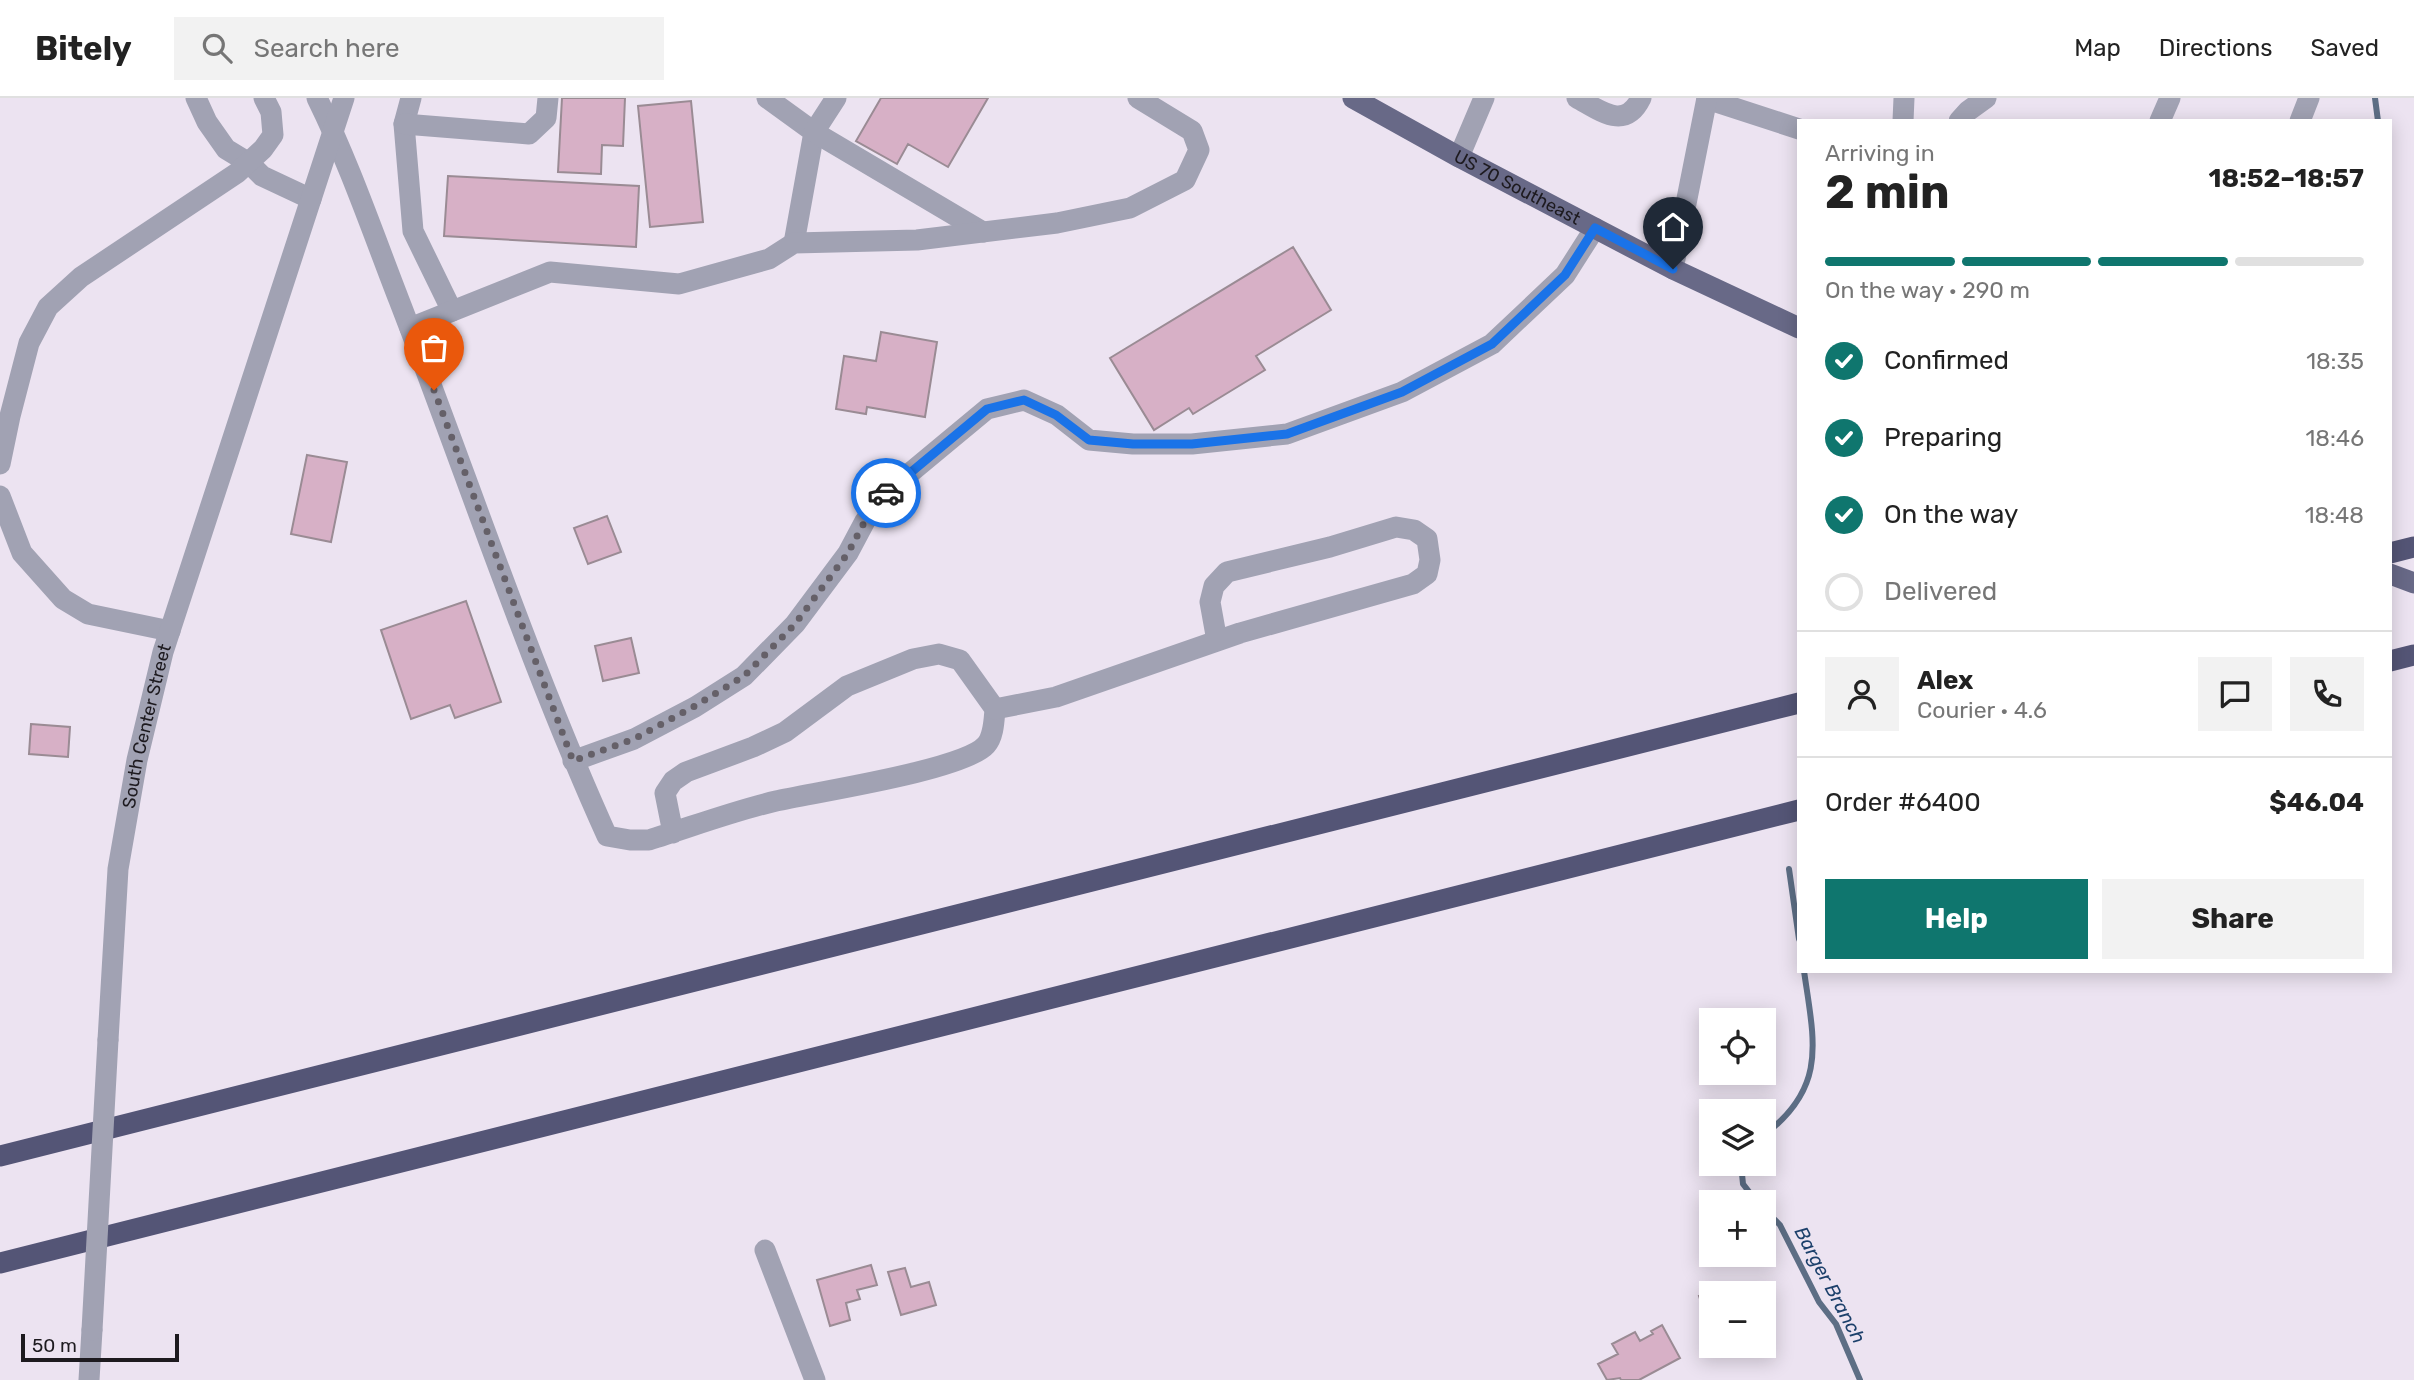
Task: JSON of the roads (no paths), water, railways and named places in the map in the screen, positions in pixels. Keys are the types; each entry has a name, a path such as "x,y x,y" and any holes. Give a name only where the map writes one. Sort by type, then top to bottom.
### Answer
{"highway":[{"path":"2392,552 2414,547"},
{"path":"2392,660 2414,655"},
{"path":"0,1156 1797,704"},
{"path":"0,1263 1797,811"}],"main road":[{"name":"US 70 Southeast","path":"1353,98 1673,269 1797,327"},
{"path":"2392,575 2414,583"}],"street":[{"path":"196,98 207,122 226,149 249,163 262,176 311,199"},
{"path":"0,464 29,343 48,307 81,277 249,163 273,135 271,112 264,98"},
{"path":"317,98 333,131 410,328 573,761 607,835 630,840 649,840 673,833 775,801 892,778 960,760 986,745 993,728 995,709 960,660 939,654 914,659 847,686 785,732 687,772 673,781 665,793 673,833"},
{"name":"South Center Street","path":"89,1380 118,869 136,760 170,631 344,98"},
{"path":"411,98 404,124 413,231 452,311"},
{"path":"404,124 529,134 546,118 548,98"},
{"path":"767,98 814,132 983,232"},
{"path":"794,243 814,132 836,98"},
{"path":"410,328 550,272 679,284 769,259 794,243 917,240 1057,223 1130,208 1185,180 1199,150 1192,131 1138,98"},
{"path":"1459,157 1484,98"},
{"path":"1577,98 1611,116 1624,117 1635,111 1641,98"},
{"path":"1903,98 1903,119"},
{"path":"1961,119 1986,98"},
{"path":"2161,119 2170,98"},
{"path":"2301,119 2308,98"},
{"path":"1673,269 1707,99 1797,128"},
{"path":"573,761 634,739 744,676 795,624 848,553 865,521 887,492 987,409 1024,400 1056,415 1089,440 1133,444 1192,444 1287,434 1402,392 1492,344 1565,275 1595,228"},
{"path":"0,496 22,553 63,599 88,614 170,631"},
{"path":"995,709 1066,694 1217,641 1413,584 1427,574 1430,560 1427,539 1414,530 1396,527 1330,547 1227,572 1214,586 1210,602 1217,641"},
{"path":"765,1250 815,1380"}],"waterway":[{"name":"Barger Branch","path":"2375,98 2378,119"},
{"name":"Barger Branch","path":"1789,869 1797,925"},
{"name":"Barger Branch","path":"1776,1125 1799,1099 1812,1061 1813,1041 1804,973"},
{"name":"Barger Branch","path":"1742,1176 1743,1184 1748,1190"},
{"name":"Barger Branch","path":"1776,1221 1819,1302 1836,1324 1860,1380"}]}
